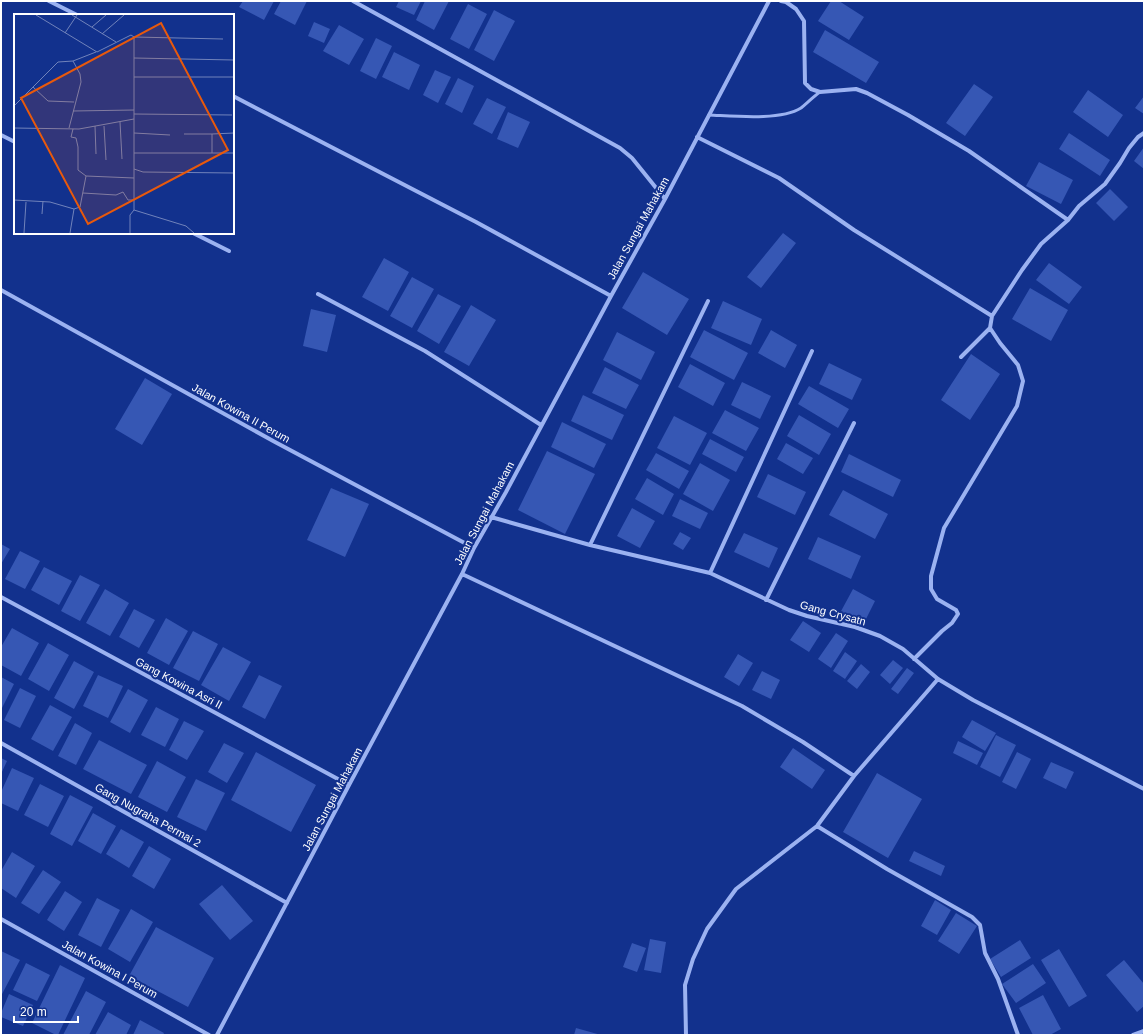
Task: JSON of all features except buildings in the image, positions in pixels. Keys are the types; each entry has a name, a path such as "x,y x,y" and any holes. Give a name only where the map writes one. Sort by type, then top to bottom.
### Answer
{"street":[{"path":"50,1 74,14"},
{"path":"353,1 620,148 632,158 665,199"},
{"name":"Jalan Sungai Mahakam","path":"217,1035 462,574 474,548 665,199 769,1"},
{"path":"781,1 786,2 796,9 804,21 805,82 811,89 820,92 856,89 867,93 969,151 1068,220"},
{"path":"234,97 476,222 611,296"},
{"path":"961,356 990,328 992,316 1041,244 1068,220 1079,206 1105,184 1129,148 1138,137 1144,133"},
{"path":"1,135 14,142"},
{"path":"697,137 779,178 854,230 992,316"},
{"path":"195,234 229,251"},
{"name":"Jalan Kowina II Perum","path":"1,290 275,442 474,548"},
{"path":"318,294 425,351 541,425"},
{"path":"590,545 708,301"},
{"path":"914,659 952,623 958,614 956,610 937,599 931,589 931,576 944,528 1017,406 1023,381 1018,365 990,328"},
{"path":"710,573 812,351"},
{"path":"766,600 854,423"},
{"name":"Gang Crysatn","path":"491,517 590,545 710,573 766,600 807,616 855,627 880,636 903,649 938,679 973,700 1144,789"},
{"path":"462,574 742,706 803,742 854,776"},
{"name":"Gang Kowina Asri II","path":"1,598 349,785"},
{"path":"686,1035 685,985 693,959 707,929 736,889 817,826 854,776 938,679"},
{"name":"Gang Nugraha Permai 2","path":"1,743 287,903"},
{"path":"817,826 887,869 972,917 980,925 985,953 998,979 1018,1035"},
{"name":"Jalan Kowina I Perum","path":"1,919 209,1035"},
{"path":"1133,1035 1144,1031"}],"lane":[{"path":"708,115 747,117 781,115 800,108 820,92"}]}
